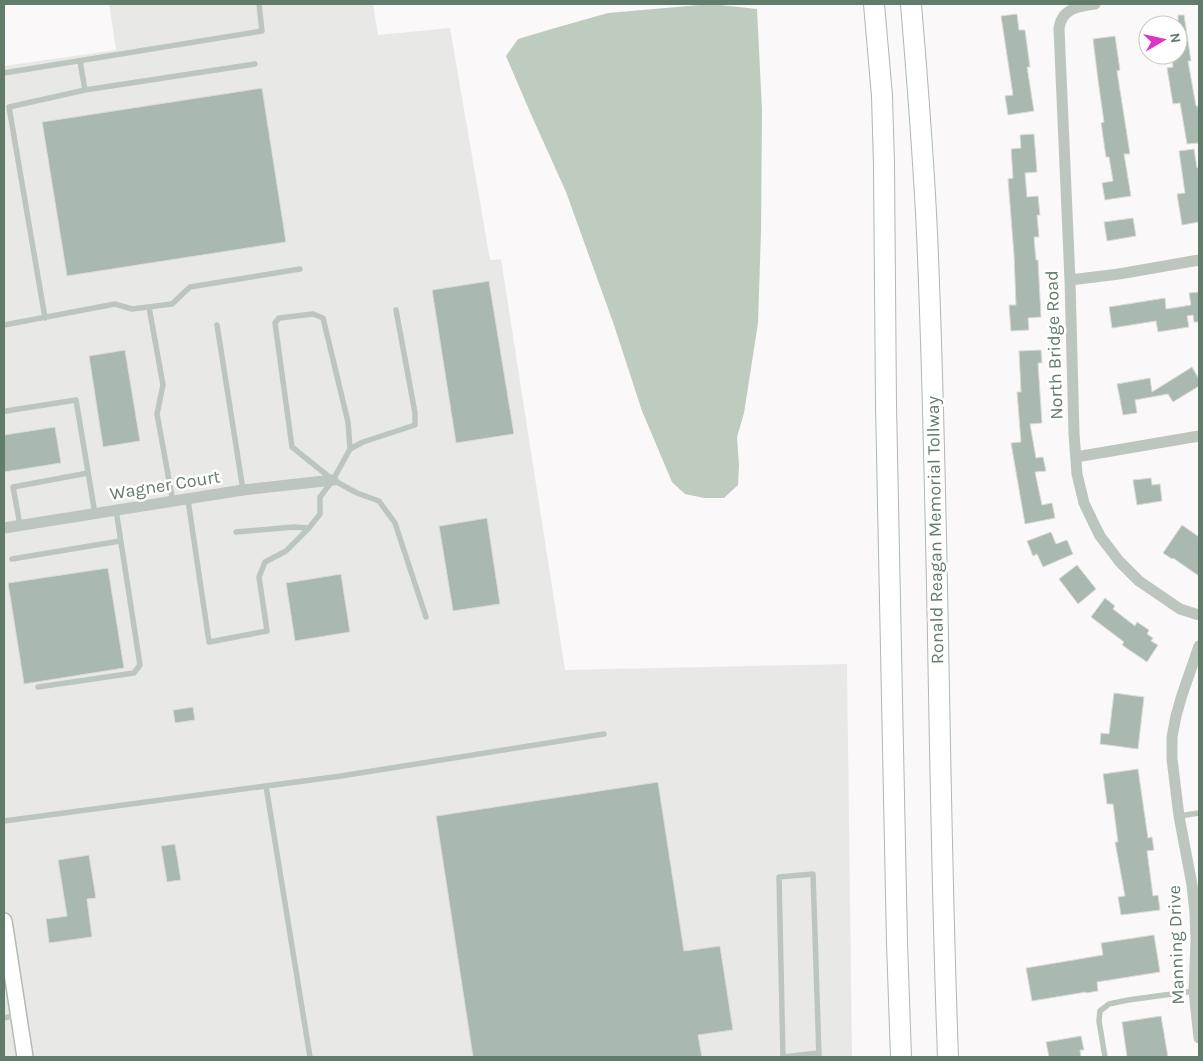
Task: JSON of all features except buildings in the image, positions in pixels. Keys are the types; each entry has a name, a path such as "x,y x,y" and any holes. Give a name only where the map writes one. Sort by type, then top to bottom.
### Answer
{"highway":[{"path":"874,4 882,96 886,415 902,1057"},
{"name":"Ronald Reagan Memorial Tollway","path":"911,4 928,256 948,1057"}],"street":[{"name":"North Bridge Road","path":"1095,4 1073,9 1063,16 1059,29 1076,471 1084,503 1100,536 1119,561 1139,580 1158,594 1180,608 1199,615"},
{"path":"1070,280 1119,274 1199,260"},
{"path":"1076,457 1199,436"},
{"name":"Wagner Court","path":"4,528 243,490 333,480"},
{"name":"Manning Drive","path":"1199,646 1182,696 1172,737 1172,759 1179,816 1192,885 1195,913 1194,991 1199,1038"},
{"path":"4,921 11,1016 26,1057"}],"lane":[{"path":"4,73 262,31 259,4"},
{"path":"80,61 85,90"},
{"path":"45,318 9,107 85,90 255,64"},
{"path":"4,324 115,304 132,309 172,304 190,287 300,269"},
{"path":"149,307 163,385 157,414 173,502"},
{"path":"350,448 414,425 415,413 396,310"},
{"path":"188,500 209,642 267,631 259,577 266,562 286,550 309,528 320,514 320,496 333,480 350,448 348,422 323,318 313,314 279,318 275,324 292,447 333,480 357,493 379,501 395,523 426,617"},
{"path":"217,325 243,490"},
{"path":"6,411 76,400 95,514"},
{"path":"20,525 13,487 88,473"},
{"path":"38,687 134,673 140,665 116,510"},
{"path":"236,532 294,527 309,528"},
{"path":"12,559 120,541"},
{"path":"4,821 341,776 604,734"},
{"path":"266,786 310,1057"},
{"path":"1179,816 1199,813"},
{"path":"813,874 819,1055 783,1057 779,877 813,874"},
{"path":"1105,1057 1099,1021 1100,1011 1109,1004 1194,991"}],"shaded area":[{"path":"109,4 373,4 378,35 450,28 490,260 501,259 565,670 847,664 852,1057 4,1057 4,66 116,50"},
{"path":"711,4 757,9 762,110 758,323 744,413 737,437 738,485 724,498 704,498 685,494 672,482 642,411 614,325 566,192 506,56 518,39 608,13"}]}
